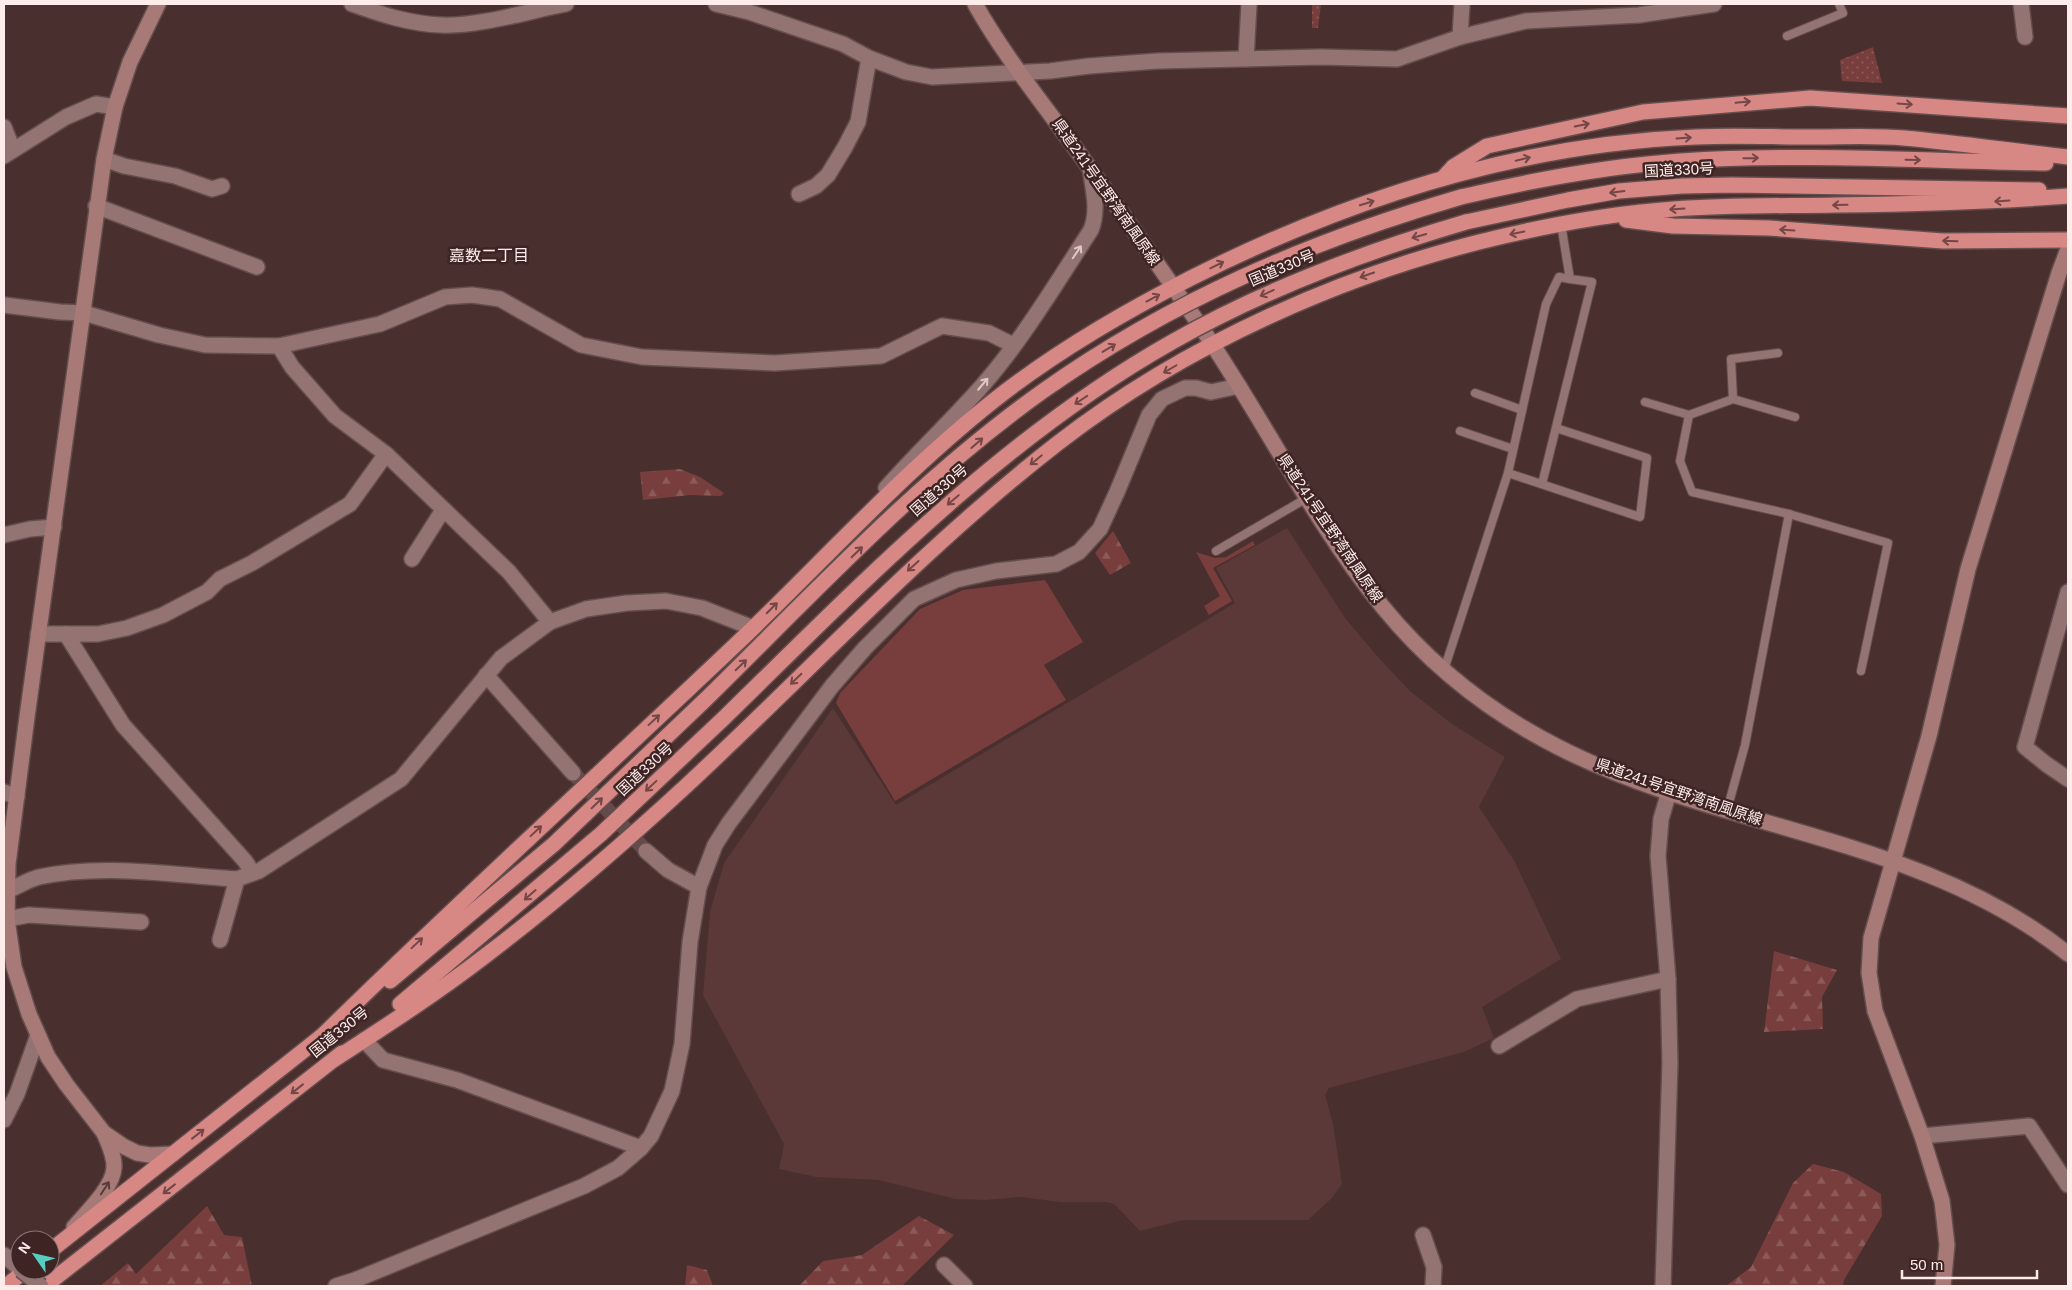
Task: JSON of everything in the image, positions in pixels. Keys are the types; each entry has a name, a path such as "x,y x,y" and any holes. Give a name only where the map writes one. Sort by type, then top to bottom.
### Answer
{"highway":[{"path":"1442,179 1454,167 1486,146 1643,112 1810,98 2068,116"},
{"path":"320,1038 412,947 753,628 856,524 948,440 1006,392 1076,343 1173,287 1280,236 1353,207 1442,179 1491,166 1567,150 1635,141 1696,137 1898,137 2068,157"},
{"name":"国道330号","path":"60,1243 320,1038 554,844 706,700 858,550 927,486 991,431 1100,353 1189,301 1280,260 1390,218 1460,198 1567,175 1679,161 1796,158 2068,164"},
{"name":"国道330号","path":"45,1286 335,1059 601,834 725,717 877,568 946,506 1057,417 1114,378 1195,329 1295,281 1404,240 1466,222 1619,191 1732,184 2068,190"},
{"path":"335,1059 485,957 604,860 687,785 896,581 1000,489 1062,440 1129,393 1213,346 1304,301 1360,278 1413,260 1496,238 1561,224 1601,217 1673,209 1743,205 1984,203 2068,196"},
{"path":"1601,217 1673,226 1769,228 1943,241 2068,240"}],"street":[{"path":"60,1241 85,1215 110,1180 114,1160 104,1133 60,1076 48,1057 38,1036 14,966 5,891 10,794 38,634 54,527 84,313 96,206 104,159 115,107 130,62 158,4"},
{"path":"352,4 384,15 441,25 466,24 566,4"},
{"path":"716,4 749,12 844,44 870,58 906,72 932,77 997,74 1018,71 1050,71 1158,61 1324,57 1397,59 1460,37 1526,21 1639,15 1714,4"},
{"name":"県道241号宜野湾南風原線","path":"975,4 1018,71 1090,168 1213,346 1307,498 1363,581 1383,607 1421,649 1444,670 1499,712 1559,747 1633,780 1841,844 1951,884 1978,897 2043,935 2068,954"},
{"path":"1246,59 1249,4"},
{"path":"1460,37 1462,4"},
{"path":"2021,4 2025,37"},
{"path":"799,194 816,186 828,174 850,139 858,122 870,58"},
{"path":"4,127 8,153 66,116 96,104 115,107"},
{"path":"104,159 124,166 175,176 212,189 222,186"},
{"path":"856,524 908,463 983,385 1013,345 1091,230 1095,220 1095,203 1090,168"},
{"path":"96,206 257,267"},
{"path":"1943,1286 1946,1232 1938,1186 1922,1136 1875,1011 1869,964 1871,938 1929,736 1968,569 2068,249"},
{"path":"4,305 84,313 159,335 205,345 279,346 380,324 445,296 472,295 500,299 581,344 642,357 775,363 881,356 942,326 989,333 1013,345"},
{"path":"279,346 292,367 335,416 386,454 509,572 550,622"},
{"path":"336,1286 355,1280 584,1186 618,1168 641,1148 651,1136 672,1091 682,1044 690,942 699,887 715,845 832,686 865,648 914,599 956,580 996,571 1056,564 1079,552 1100,529 1118,492 1149,415 1162,400 1174,392 1185,388 1196,388 1211,392 1239,386"},
{"path":"38,634 98,634 127,628 163,615 207,592 220,579 252,563 350,504 386,454"},
{"path":"412,559 444,510"},
{"path":"4,535 30,529 54,527"},
{"path":"2068,592 2064,629 2026,747 2068,779"},
{"path":"5,891 39,877 100,870 237,878 253,873 401,779 501,658 550,622 586,609 627,603 666,601 702,608 753,628"},
{"path":"66,634 124,725 245,861 253,873"},
{"path":"486,675 573,773"},
{"path":"1663,1286 1670,1120 1668,978 1658,856 1661,819 1668,792"},
{"path":"646,850 668,870 699,887"},
{"path":"220,940 237,878"},
{"path":"7,919 29,915 140,922"},
{"path":"1499,1046 1577,999 1668,978"},
{"path":"4,1120 18,1094 38,1036"},
{"path":"364,1040 383,1060 457,1080 641,1148"},
{"path":"1922,1136 2029,1126 2068,1185"},
{"path":"104,1133 137,1153 150,1156 173,1154"},
{"path":"1423,1235 1434,1267 1433,1286"},
{"path":"944,1265 965,1286"}],"lane":[{"path":"1787,36 1843,13 1839,4"},
{"path":"1561,224 1570,279"},
{"path":"1444,670 1508,473 1546,304 1559,278 1592,282 1542,484"},
{"path":"1733,399 1730,359 1778,352"},
{"path":"1475,393 1522,410"},
{"path":"1645,402 1689,415 1733,399 1795,417"},
{"path":"1689,415 1680,461 1692,492 1789,514 1888,543 1861,671"},
{"path":"1508,473 1640,518 1648,458 1556,428"},
{"path":"1460,432 1513,449"},
{"path":"1216,551 1307,498"},
{"path":"1727,810 1745,744 1789,514"}],"shaded area":[{"path":"1287,528 1345,618 1410,691 1452,724 1505,757 1479,807 1515,862 1561,959 1482,1007 1494,1038 1464,1052 1329,1088 1325,1095 1333,1123 1342,1184 1332,1198 1308,1220 1183,1220 1140,1231 1114,1204 1106,1202 1060,1202 1021,1197 984,1200 956,1199 878,1180 816,1177 779,1169 784,1144 703,995 710,912 724,863 833,708 896,805 1235,603 1216,568"}],"green space":[{"path":"1312,4 1321,4 1318,28 1312,28"},
{"path":"1873,47 1882,83 1842,81 1840,60"},
{"path":"680,469 700,477 724,493 721,496 691,495 643,500 640,472"},
{"path":"1113,531 1131,563 1110,575 1095,553"},
{"path":"1253,541 1255,545 1213,568 1232,601 1209,615 1204,606 1220,596 1196,552 1215,558 1226,557"},
{"path":"1045,580 1083,642 1044,665 1066,700 895,801 836,703 840,693 920,609 963,590"},
{"path":"1774,951 1837,970 1822,997 1823,1029 1764,1032"},
{"path":"1813,1164 1844,1172 1881,1194 1882,1216 1844,1280 1843,1286 1726,1286 1751,1267 1793,1183"},
{"path":"207,1206 224,1235 242,1237 252,1286 100,1286 128,1263 136,1274"},
{"path":"919,1216 954,1235 902,1286 799,1286 823,1261 862,1255"},
{"path":"687,1265 707,1270 713,1286 685,1286"}],"tunnel":[{"path":"573,773 646,851"}],"district":[{"name":"嘉数二丁目","path":"489,255"}]}
